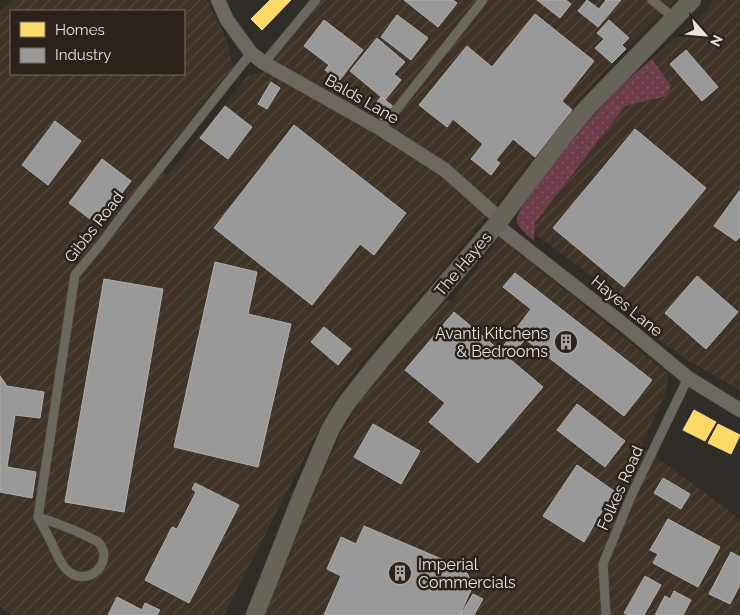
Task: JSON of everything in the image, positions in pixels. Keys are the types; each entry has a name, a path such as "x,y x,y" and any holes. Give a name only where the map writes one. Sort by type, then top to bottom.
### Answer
{"highway":[{"name":"The Hayes","path":"254,615 327,438 338,416 367,376 498,222 587,108 692,0"}],"street":[{"name":"Balds Lane","path":"218,0 227,20 251,53 264,63 381,129 445,170 498,222"},
{"path":"264,63 316,0"},
{"path":"381,129 483,0"},
{"path":"652,0 674,18"},
{"name":"Gibbs Road","path":"38,517 75,276 251,53"},
{"name":"Hayes Lane","path":"498,222 688,378 740,410"},
{"name":"Folkes Road","path":"606,615 603,564 632,494 688,378"},
{"path":"38,517 80,532 98,542 104,553 102,566 93,575 81,577 70,572 60,562 38,517"}],"shaded area":[{"path":"14,0 207,0 227,41 233,67 154,165 167,176 248,76 264,72 322,0 675,0 630,44 575,104 429,286 362,362 333,402 224,615 13,615 0,607 0,12"},
{"path":"713,0 740,0 740,390 689,361 648,332 637,310 535,234 535,223 625,106 666,96 671,86 652,59 707,10"},
{"path":"652,59 671,86 666,96 625,106 535,223 534,241 521,229 517,221 520,211 530,195 561,153 596,112 624,83"},
{"path":"500,238 669,374 665,395 641,446 740,519 740,615 265,615 307,509 342,430 370,386 447,299 451,302"}],"building: Homes":[{"path":"270,0 291,0 262,30 251,19"},
{"path":"694,410 716,422 705,441 683,430"},
{"path":"718,424 740,435 731,454 708,443"}],"building: Industry":[{"path":"404,0 453,0 457,3 438,27"},
{"path":"537,0 566,0 571,4 560,18"},
{"path":"587,0 599,9 606,0 621,0 598,27 578,11"},
{"path":"535,14 594,61 562,101 572,110 535,157 513,139 496,160 500,163 491,175 471,159 483,144 453,119 447,127 419,105 467,46 492,67"},
{"path":"397,15 428,38 411,60 381,37"},
{"path":"324,20 363,50 339,81 325,70 329,65 304,46"},
{"path":"609,20 629,38 622,45 626,49 612,63 595,48 604,39 597,33"},
{"path":"377,38 405,62 394,74 401,80 385,100 350,71"},
{"path":"686,50 718,87 702,101 670,64"},
{"path":"271,82 280,88 267,109 258,104"},
{"path":"381,97 394,107 383,121 370,110"},
{"path":"225,106 252,127 228,159 200,138"},
{"path":"55,121 81,141 48,185 22,165"},
{"path":"294,125 406,213 374,255 360,244 312,305 214,228"},
{"path":"635,129 706,188 624,287 553,228"},
{"path":"102,159 131,181 98,225 69,203"},
{"path":"740,190 740,237 736,241 714,226"},
{"path":"215,262 257,272 248,314 291,324 258,467 174,447"},
{"name":"Avanti Kitchens & Bedrooms","path":"515,273 652,380 624,416 525,339 514,353 504,345 531,309 503,287"},
{"path":"697,276 738,312 706,349 665,313"},
{"path":"104,279 163,289 124,512 65,502"},
{"path":"454,312 543,387 478,463 429,422 445,403 405,370"},
{"path":"324,327 351,349 338,365 311,342"},
{"path":"0,376 7,386 44,392 40,418 15,415 7,467 36,472 32,498 0,492"},
{"path":"577,404 625,441 605,467 557,430"},
{"path":"373,424 420,451 401,484 354,457"},
{"path":"577,465 614,491 584,542 543,516"},
{"path":"663,478 690,494 681,509 654,493"},
{"path":"195,483 239,505 189,603 145,580 172,527 177,529 196,492 192,489"},
{"path":"668,519 720,547 698,587 653,563 658,554 650,550"},
{"name":"Imperial Commercials","path":"364,526 465,569 473,585 460,615 324,615 341,576 327,569 341,537 356,544"},
{"path":"731,552 740,557 740,585 730,604 709,594"},
{"path":"645,576 661,585 644,615 628,615 624,613"},
{"path":"674,591 691,600 683,615 655,615 665,596 670,599"},
{"path":"473,594 483,599 474,615 462,615 461,614"},
{"path":"117,597 142,610 145,603 160,610 157,615 108,615"}],"place":[{"name":"Avanti Kitchens & Bedrooms","path":"566,342"},
{"name":"Imperial Commercials","path":"400,573"}]}
